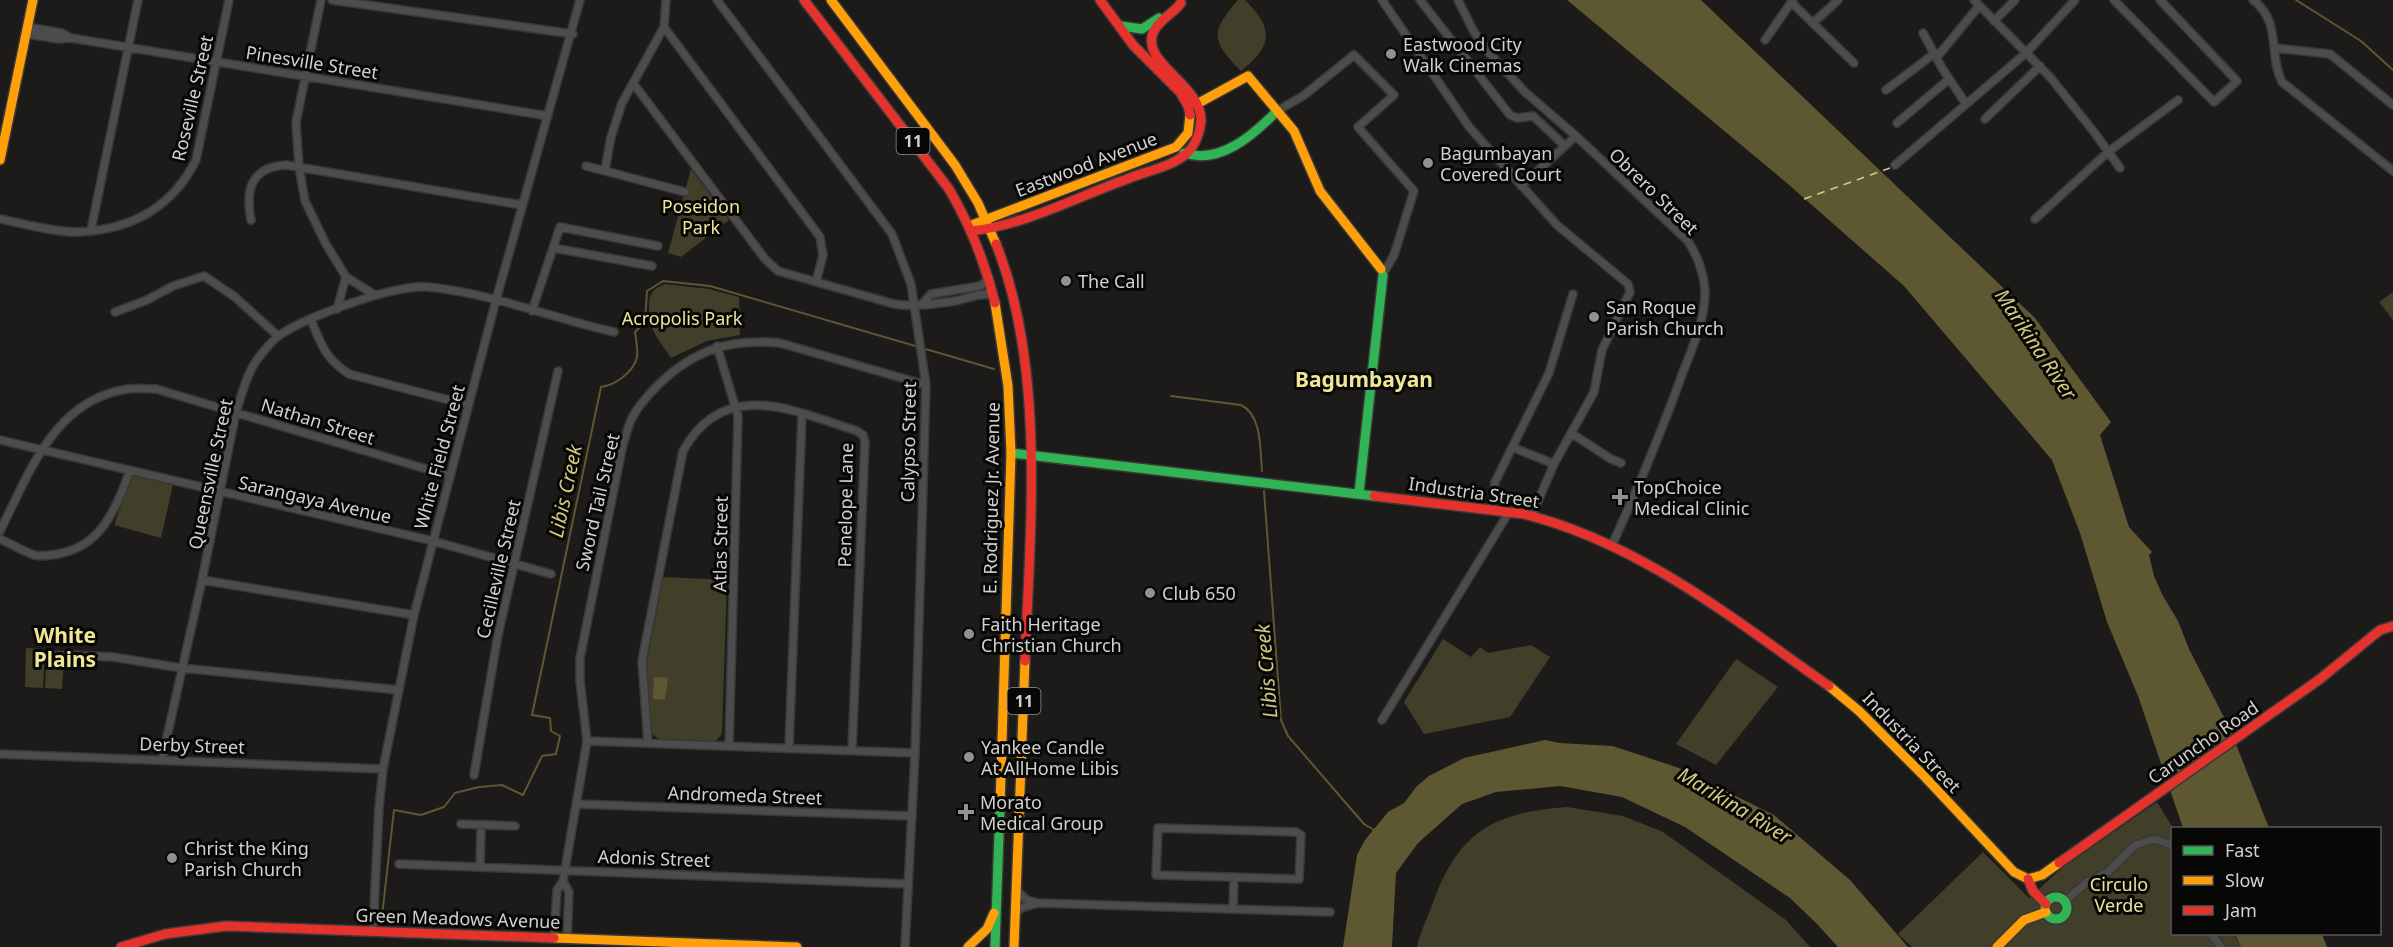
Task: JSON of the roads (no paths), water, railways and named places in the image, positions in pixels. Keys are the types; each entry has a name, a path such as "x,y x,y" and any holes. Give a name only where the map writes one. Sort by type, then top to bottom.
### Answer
{"street":[{"path":"0,160 33,0"},
{"path":"91,230 138,0"},
{"name":"Roseville Street","path":"0,219 77,232 121,226 150,213 170,199 188,176 196,160 229,0"},
{"path":"321,0 296,122 298,167 305,201 326,244 346,277 375,295"},
{"path":"332,0 573,34"},
{"name":"White Field Street","path":"373,931 378,818 383,769 414,615 496,300 573,34 580,0"},
{"path":"605,170 611,137 622,103 664,27 666,0"},
{"name":"Calypso Street","path":"717,0 892,234 919,305 919,342 926,385 915,753 905,947"},
{"name":"E. Rodriguez Jr. Avenue","path":"804,0 942,178 970,229 992,295 1006,365 1011,453 995,947"},
{"name":"E. Rodriguez Jr. Avenue","path":"831,0 962,175 986,219 995,228 1017,315 1028,384 1030,455 1027,627 1014,947"},
{"name":"Eastwood Avenue","path":"970,229 986,219 1097,179 1176,147 1183,141 1190,126 1189,106 1184,97 1135,47 1100,0"},
{"path":"1382,0 1470,128 1557,225 1589,254 1624,280 1630,292 1602,350 1594,392 1554,464 1532,515"},
{"path":"1420,0 1510,115 1517,118 1533,116 1565,146"},
{"name":"Obrero Street","path":"1458,0 1474,32 1490,54 1540,108 1576,136 1688,241 1698,257 1705,293 1696,338 1665,424 1612,545"},
{"path":"1813,23 1838,0"},
{"path":"1994,21 2015,0"},
{"path":"1894,165 2026,53 2075,0"},
{"path":"2114,0 2214,102 2237,81 2160,0"},
{"path":"2253,0 2270,19 2276,70 2282,82 2393,171"},
{"path":"1765,40 1792,1 1854,63"},
{"path":"1121,27 1145,30 1173,7 1184,2"},
{"path":"1184,2 1155,29 1151,36 1150,47 1155,57 1185,85 1197,104 1248,76 1294,131 1320,191 1383,271"},
{"path":"1886,90 1936,55 1976,3 2067,96 2120,168"},
{"path":"664,27 820,237 823,255 816,282"},
{"name":"Pinesville Street","path":"27,30 59,39 71,38 548,116"},
{"path":"1923,33 1966,104"},
{"path":"1135,47 1143,45 1150,47"},
{"path":"849,60 867,47"},
{"path":"2275,48 2330,54 2393,105"},
{"path":"1183,141 1182,151 1186,154 1199,158 1217,154 1248,136 1277,111 1304,96 1354,55 1394,96 1358,127 1413,192 1394,255 1383,271 1359,493"},
{"path":"1985,119 2040,66"},
{"path":"1897,123 1949,79"},
{"path":"633,83 771,266 778,271 894,304 919,305 956,301 987,293 992,295"},
{"path":"2035,219 2108,152 2178,100"},
{"name":"Eastwood Avenue","path":"970,229 995,228 1101,189 1186,154 1192,148 1199,131 1201,120 1197,104"},
{"path":"1521,186 1576,136"},
{"path":"251,220 248,208 249,188 256,177 273,166 298,167 522,205"},
{"path":"586,166 685,192"},
{"path":"1097,179 1101,189"},
{"path":"1053,195 1057,205"},
{"path":"532,311 561,226 658,246"},
{"path":"554,248 652,266"},
{"path":"115,312 147,300 173,286 204,276 235,297 278,336"},
{"path":"337,309 346,277"},
{"path":"919,305 931,294 980,286 988,280"},
{"name":"Queensville Street","path":"162,759 236,412 244,386 258,358 278,336 337,309 375,295 427,286 496,300 614,332"},
{"path":"1492,510 1496,482 1549,373 1573,294"},
{"path":"311,320 323,349 333,364 349,374 468,405"},
{"name":"Sword Tail Street","path":"554,938 557,890 563,880 587,741 580,681 580,658 623,444 633,417 649,394 671,373 692,358 717,346 756,341 780,343 926,385"},
{"name":"Atlas Street","path":"717,346 738,416 729,746"},
{"name":"Cecilleville Street","path":"474,775 498,635 558,371"},
{"name":"Nathan Street","path":"0,531 42,449 61,423 75,410 102,397 128,389 156,389 450,476"},
{"name":"Penelope Lane","path":"648,743 642,661 675,503 678,467 683,451 690,437 702,424 735,408 764,404 857,431 863,435 865,442 852,750"},
{"path":"789,748 802,414"},
{"path":"1571,433 1621,463"},
{"name":"Sarangaya Avenue","path":"0,440 432,541 551,574"},
{"path":"1512,447 1554,464"},
{"name":"Industria Street","path":"1011,453 1532,515 1612,545 1681,582 1847,699 1922,774 2014,872 2028,879 2033,891 2046,908"},
{"path":"0,539 35,555 50,556 86,545 101,531 130,471"},
{"path":"1382,720 1509,512"},
{"path":"202,580 414,615"},
{"name":"Caruncho Road","path":"2028,879 2042,875 2320,679 2380,630 2393,626"},
{"path":"69,655 113,657 181,668 399,690"},
{"path":"587,741 915,753"},
{"name":"Derby Street","path":"0,754 383,769"},
{"name":"Andromeda Street","path":"576,804 912,816"},
{"path":"1152,821 1158,828 1156,875"},
{"path":"461,824 514,826"},
{"path":"480,867 481,825"},
{"path":"1158,828 1296,832 1301,835 1299,879"},
{"path":"2064,902 2087,882 2108,872 2135,845 2155,839 2171,845"},
{"name":"Adonis Street","path":"399,864 908,884"},
{"path":"1149,880 1156,875 1299,879 1305,885"},
{"path":"1233,909 1234,877"},
{"name":"Sword Tail Street","path":"563,880 569,892 567,938"},
{"path":"1016,888 1027,900 1038,903 1330,912"},
{"path":"1997,947 2024,920 2046,908 2052,898 2064,902"},
{"path":"2046,908 2051,918 2061,918 2066,912 2064,902"},
{"path":"1015,914 1021,908 1038,903"},
{"path":"968,947 987,929 996,907"},
{"name":"Green Meadows Avenue","path":"121,947 165,934 226,926 796,947"}],"water":[{"name":"Marikina River","path":"1567,0 1701,0 2035,318 2111,422 2100,435 2129,527 2152,552 2149,555 2154,576 2230,729 2269,827 2183,827 2138,696 2107,622 2080,533 2052,460 1904,286 1788,184"},
{"path":"654,677 668,678 665,700 653,699"},
{"name":"Marikina River","path":"1545,740 1612,746 1625,750 1679,768 1774,815 1850,880 1908,947 1838,947 1790,898 1685,827 1622,797 1560,786 1496,792 1462,804 1418,843 1396,873 1392,947 1343,947 1357,855 1365,840 1388,812 1404,803 1417,786 1429,776 1464,758"},
{"path":"2235,935 2322,935 2327,947 2241,947"}],"waterway":[{"path":"2296,0 2361,41 2393,70"},
{"name":"Libis Creek","path":"382,916 394,810 421,815 444,807 455,793 479,787 502,785 523,795 542,756 556,754 560,736 551,731 550,718 532,715 601,387 612,384 623,377 635,363 637,357 635,332 645,322 647,291 663,281 710,286 994,369"},
{"name":"Libis Creek","path":"1171,396 1241,405 1248,410 1253,416 1259,434 1262,471"},
{"name":"Libis Creek","path":"1264,491 1281,720 1288,736 1364,824 1374,830"}],"place":[{"name":"Eastwood City Walk Cinemas","path":"1391,54"},
{"name":"Bagumbayan Covered Court","path":"1428,163"},
{"name":"The Call","path":"1066,281"},
{"name":"San Roque Parish Church","path":"1594,317"},
{"name":"TopChoice Medical Clinic","path":"1620,497"},
{"name":"Club 650","path":"1150,593"},
{"name":"Faith Heritage Christian Church","path":"969,634"},
{"name":"Yankee Candle At AllHome Libis","path":"969,757"},
{"name":"Morato Medical Group","path":"966,812"},
{"name":"Christ the King Parish Church","path":"172,858"}],"district":[{"name":"Bagumbayan","path":"1364,379"},
{"name":"White Plains","path":"65,647"}],"park label":[{"name":"Poseidon Park","path":"701,216"},
{"name":"Acropolis Park","path":"682,318"},
{"name":"Circulo Verde","path":"2119,894"}]}
